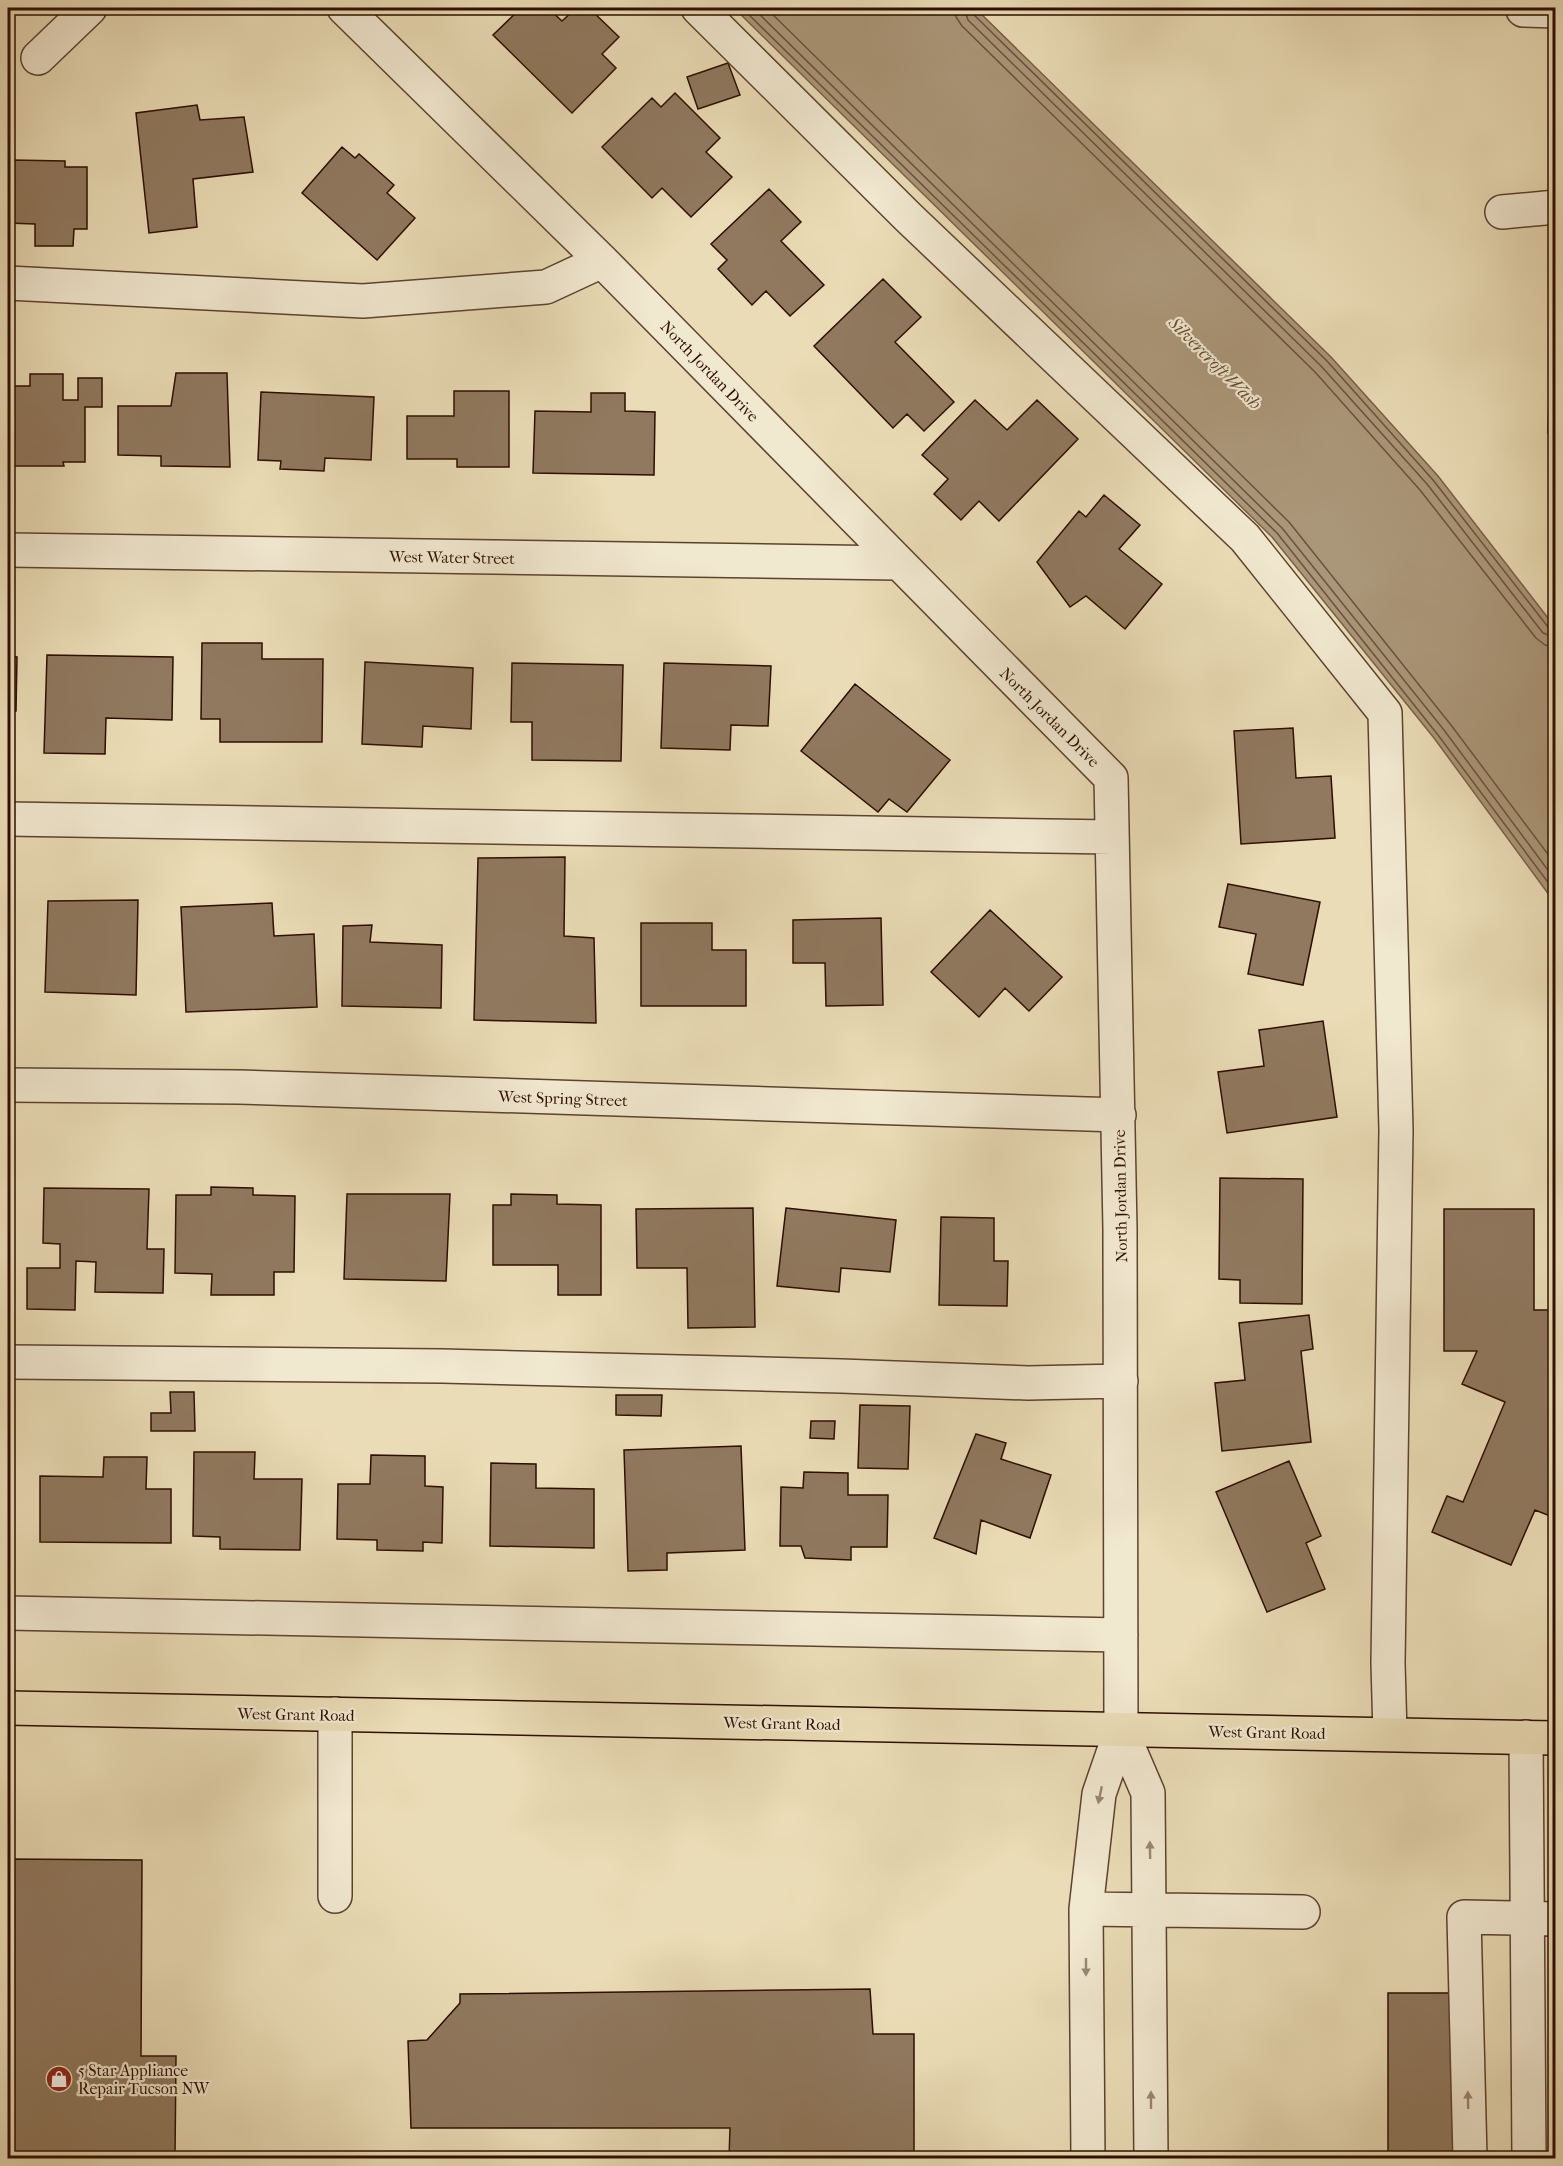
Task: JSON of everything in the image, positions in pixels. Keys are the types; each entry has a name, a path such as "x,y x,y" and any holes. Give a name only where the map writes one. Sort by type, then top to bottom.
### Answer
{"main road":[{"name":"West Grant Road","path":"8,1708 1541,1737"}],"street":[{"path":"38,58 90,8"},
{"name":"North Jordan Drive","path":"344,8 602,261 1111,778 1119,1115 1121,1730"},
{"path":"698,8 908,217 1245,538 1385,713 1396,1130 1388,1663 1390,1734"},
{"path":"1523,10 1556,11"},
{"path":"1502,213 1556,207"},
{"path":"8,283 363,301 546,287 602,261"},
{"name":"West Water Street","path":"8,550 897,563"},
{"path":"8,819 1112,837"},
{"name":"West Spring Street","path":"8,1085 238,1087 1119,1115"},
{"path":"8,1362 442,1366 1028,1383 1121,1381"},
{"path":"8,1613 1121,1635"},
{"path":"334,1714 334,1896"},
{"path":"1088,2158 1086,1909 1099,1794 1121,1730"},
{"path":"1121,1730 1148,1793 1151,2158"},
{"path":"1529,2158 1542,1918 1541,1737"},
{"path":"1086,1909 1304,1912"},
{"path":"1470,2158 1464,1917 1542,1918"}],"water":[{"name":"Silvercroft Wash","path":"734,8 975,8 1331,357 1438,476 1555,627 1555,903 1434,738 1272,537"}],"building":[{"path":"521,8 548,8 562,21 576,8 589,8 619,37 602,54 616,68 572,113 493,35"},
{"path":"728,63 740,95 698,109 687,77"},
{"path":"675,93 720,138 706,152 732,177 691,217 662,188 652,198 602,147 652,98 661,107"},
{"path":"197,105 200,120 244,117 253,172 193,179 197,227 149,233 136,113"},
{"path":"342,147 355,158 359,154 394,185 387,193 415,218 377,260 302,193"},
{"path":"12,160 65,161 65,167 87,167 87,229 74,229 73,246 35,246 35,224 8,223 8,168 12,168"},
{"path":"769,189 801,222 781,241 824,285 790,316 766,291 752,305 718,269 727,260 711,244"},
{"path":"883,279 921,317 895,342 954,402 924,431 907,414 893,428 814,346"},
{"path":"1550,359 1556,359 1556,434 1548,433"},
{"path":"176,373 227,373 230,467 161,466 161,456 118,455 118,406 171,406"},
{"path":"30,374 63,374 63,400 78,400 78,378 102,378 102,407 85,407 85,462 63,462 64,466 8,466 8,397 14,397 14,386 30,386"},
{"path":"454,391 509,391 509,467 457,467 457,459 407,459 407,416 454,416"},
{"path":"261,392 374,397 371,460 325,458 324,471 280,469 281,461 258,460"},
{"path":"591,393 625,393 625,411 655,412 654,475 533,473 535,411 591,412"},
{"path":"975,400 1007,430 1037,400 1078,439 999,521 979,501 961,520 934,494 948,479 922,455"},
{"path":"1104,495 1140,525 1119,549 1162,584 1125,629 1086,596 1070,607 1037,562 1079,511 1086,517"},
{"path":"202,643 262,643 262,659 323,659 322,742 220,742 220,719 201,719"},
{"path":"47,655 173,657 172,720 106,718 105,754 44,753"},
{"path":"8,656 17,657 16,711 8,711"},
{"path":"365,662 473,668 471,729 423,726 422,747 362,744"},
{"path":"512,663 623,665 621,761 532,760 532,722 511,722"},
{"path":"664,663 771,666 768,726 731,725 730,750 661,748"},
{"path":"855,684 950,760 907,812 889,799 878,812 801,751"},
{"path":"1293,728 1296,778 1331,776 1335,838 1241,844 1234,731"},
{"path":"565,857 564,936 594,938 596,1023 474,1020 478,858"},
{"path":"1228,884 1320,902 1303,985 1248,974 1256,934 1219,927"},
{"path":"138,900 136,995 45,992 48,901"},
{"path":"272,903 274,936 314,934 317,1007 186,1012 181,907"},
{"path":"990,910 1062,977 1029,1011 1005,988 979,1017 931,972"},
{"path":"881,918 883,1005 826,1006 825,963 793,963 793,920"},
{"path":"641,923 712,923 712,950 746,950 746,1006 641,1006"},
{"path":"372,925 370,942 442,945 441,1008 342,1006 343,926"},
{"path":"9,934 10,993 8,993"},
{"path":"1323,1021 1337,1117 1227,1133 1218,1072 1264,1066 1259,1030"},
{"path":"1220,1178 1303,1179 1302,1304 1240,1303 1240,1280 1219,1279"},
{"path":"211,1187 253,1188 253,1195 295,1196 294,1272 274,1272 274,1295 211,1295 212,1274 175,1273 176,1195 211,1195"},
{"path":"44,1188 149,1189 147,1249 164,1249 163,1293 95,1292 96,1262 76,1261 75,1310 27,1309 27,1268 60,1268 60,1244 43,1243"},
{"path":"347,1194 450,1194 446,1281 344,1279"},
{"path":"511,1194 557,1195 557,1204 601,1205 601,1295 558,1295 558,1265 493,1265 493,1205 511,1205"},
{"path":"753,1208 755,1327 688,1328 687,1268 637,1268 636,1209"},
{"path":"786,1208 896,1220 890,1272 841,1268 839,1292 777,1286"},
{"path":"1444,1209 1534,1209 1534,1310 1554,1310 1555,1518 1535,1510 1511,1565 1432,1532 1447,1496 1463,1502 1505,1402 1462,1384 1477,1351 1444,1351"},
{"path":"941,1217 994,1218 994,1261 1008,1261 1007,1306 939,1305"},
{"path":"1309,1315 1313,1349 1301,1351 1311,1442 1222,1451 1215,1383 1245,1380 1239,1323"},
{"path":"170,1392 194,1392 195,1431 151,1431 151,1413 171,1413"},
{"path":"616,1395 662,1395 661,1416 616,1415"},
{"path":"860,1405 910,1406 908,1469 858,1468"},
{"path":"811,1421 835,1421 834,1439 810,1438"},
{"path":"976,1434 1006,1443 1001,1459 1051,1475 1030,1538 981,1520 976,1554 934,1538"},
{"path":"741,1446 745,1550 667,1553 667,1570 628,1571 624,1450"},
{"path":"194,1452 255,1452 254,1479 302,1479 300,1550 220,1549 220,1537 193,1536"},
{"path":"371,1455 425,1456 425,1486 443,1487 442,1543 423,1542 423,1551 377,1550 377,1540 337,1539 338,1484 370,1484"},
{"path":"104,1457 147,1457 146,1489 171,1489 171,1543 40,1542 40,1476 103,1477"},
{"path":"1289,1461 1321,1536 1306,1543 1325,1589 1267,1612 1216,1492"},
{"path":"491,1463 536,1464 536,1488 594,1489 594,1548 490,1546"},
{"path":"804,1472 848,1473 848,1495 888,1495 887,1547 851,1547 851,1560 805,1558 801,1546 780,1546 781,1487 803,1488"},
{"path":"8,1859 142,1860 141,2056 176,2056 175,2158 8,2158"},
{"path":"870,1989 873,2034 914,2034 914,2158 729,2158 730,2128 411,2128 408,2041 427,2040 460,2003 460,1994"},
{"path":"1388,1993 1455,1993 1455,2158 1388,2158"}],"place":[{"name":"5 Star Appliance Repair Tucson NW","path":"59,2079"}]}
